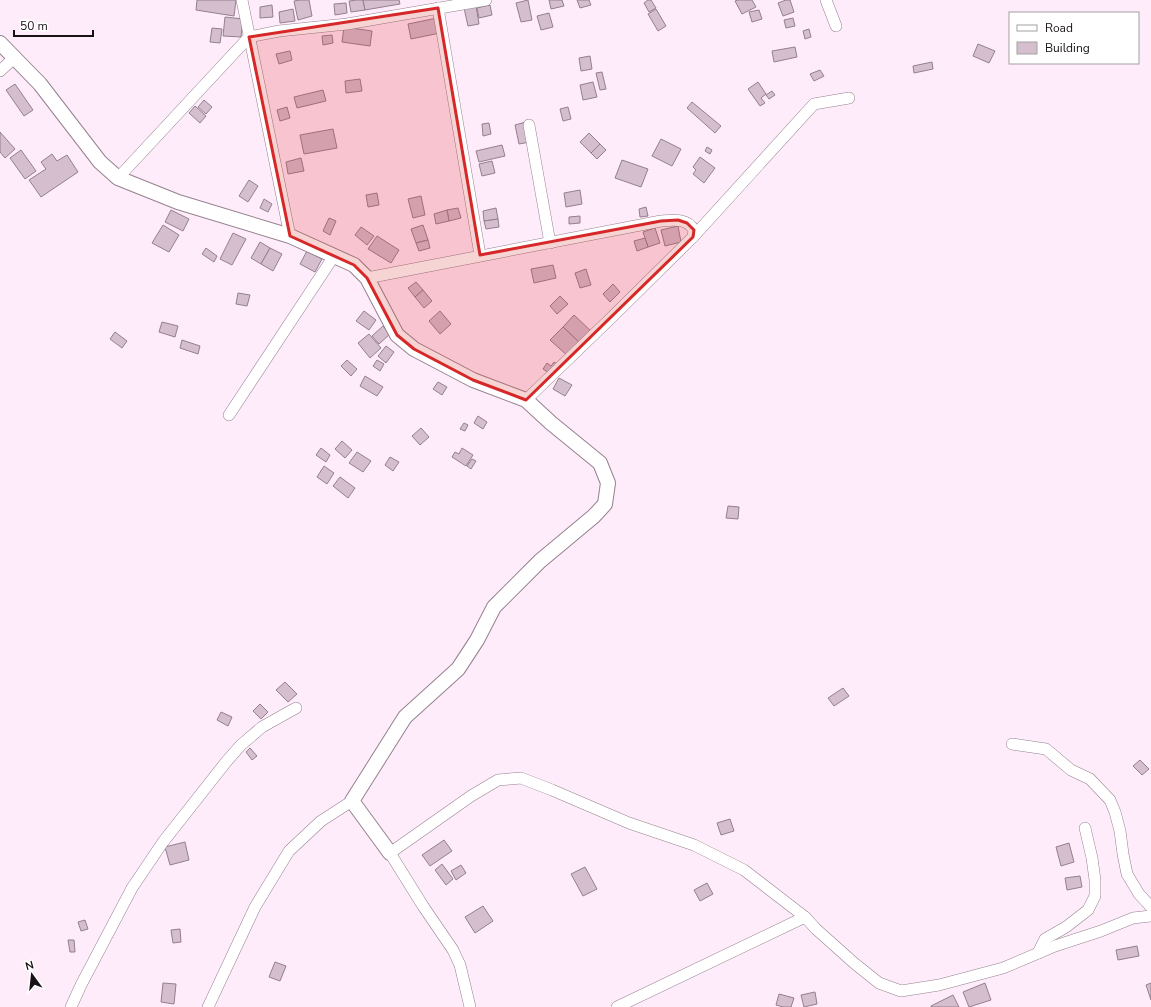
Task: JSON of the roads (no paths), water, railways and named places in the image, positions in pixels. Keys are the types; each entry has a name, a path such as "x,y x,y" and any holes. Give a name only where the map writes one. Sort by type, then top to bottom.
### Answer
{"street":[{"path":"242,0 290,236"},
{"path":"118,178 249,37 279,30 347,24 486,0"},
{"path":"826,0 836,26"},
{"path":"438,8 480,255"},
{"path":"0,43 40,84 100,162 118,178 178,202 290,236 354,265 367,278 397,335 414,349 473,380 526,400 600,463 608,483 605,504 594,516 540,561 494,607 477,640 458,669 405,717 352,801 321,821 289,852 255,907 208,1007"},
{"path":"0,70 14,58"},
{"path":"526,400 693,237 814,104 849,98"},
{"path":"529,125 550,243"},
{"path":"367,278 661,221 678,220 687,223 694,230 693,237"},
{"path":"230,415 334,256"},
{"path":"71,1007 132,888 163,842 241,745 262,727 296,708"},
{"path":"1012,744 1046,750 1071,770 1090,779 1110,800 1120,831 1127,874 1139,894 1151,906"},
{"path":"390,853 471,796 491,784 498,780 521,778 629,823 701,849 744,870 805,917 816,929 854,963 879,983 901,991 939,985 1003,968 1055,946 1101,931 1133,918 1151,916"},
{"path":"352,801 390,853 452,950 462,972 470,1007"},
{"path":"1038,953 1046,939 1066,927 1088,910 1095,896 1095,880 1092,858 1085,828"},
{"path":"617,1007 805,917"}]}
